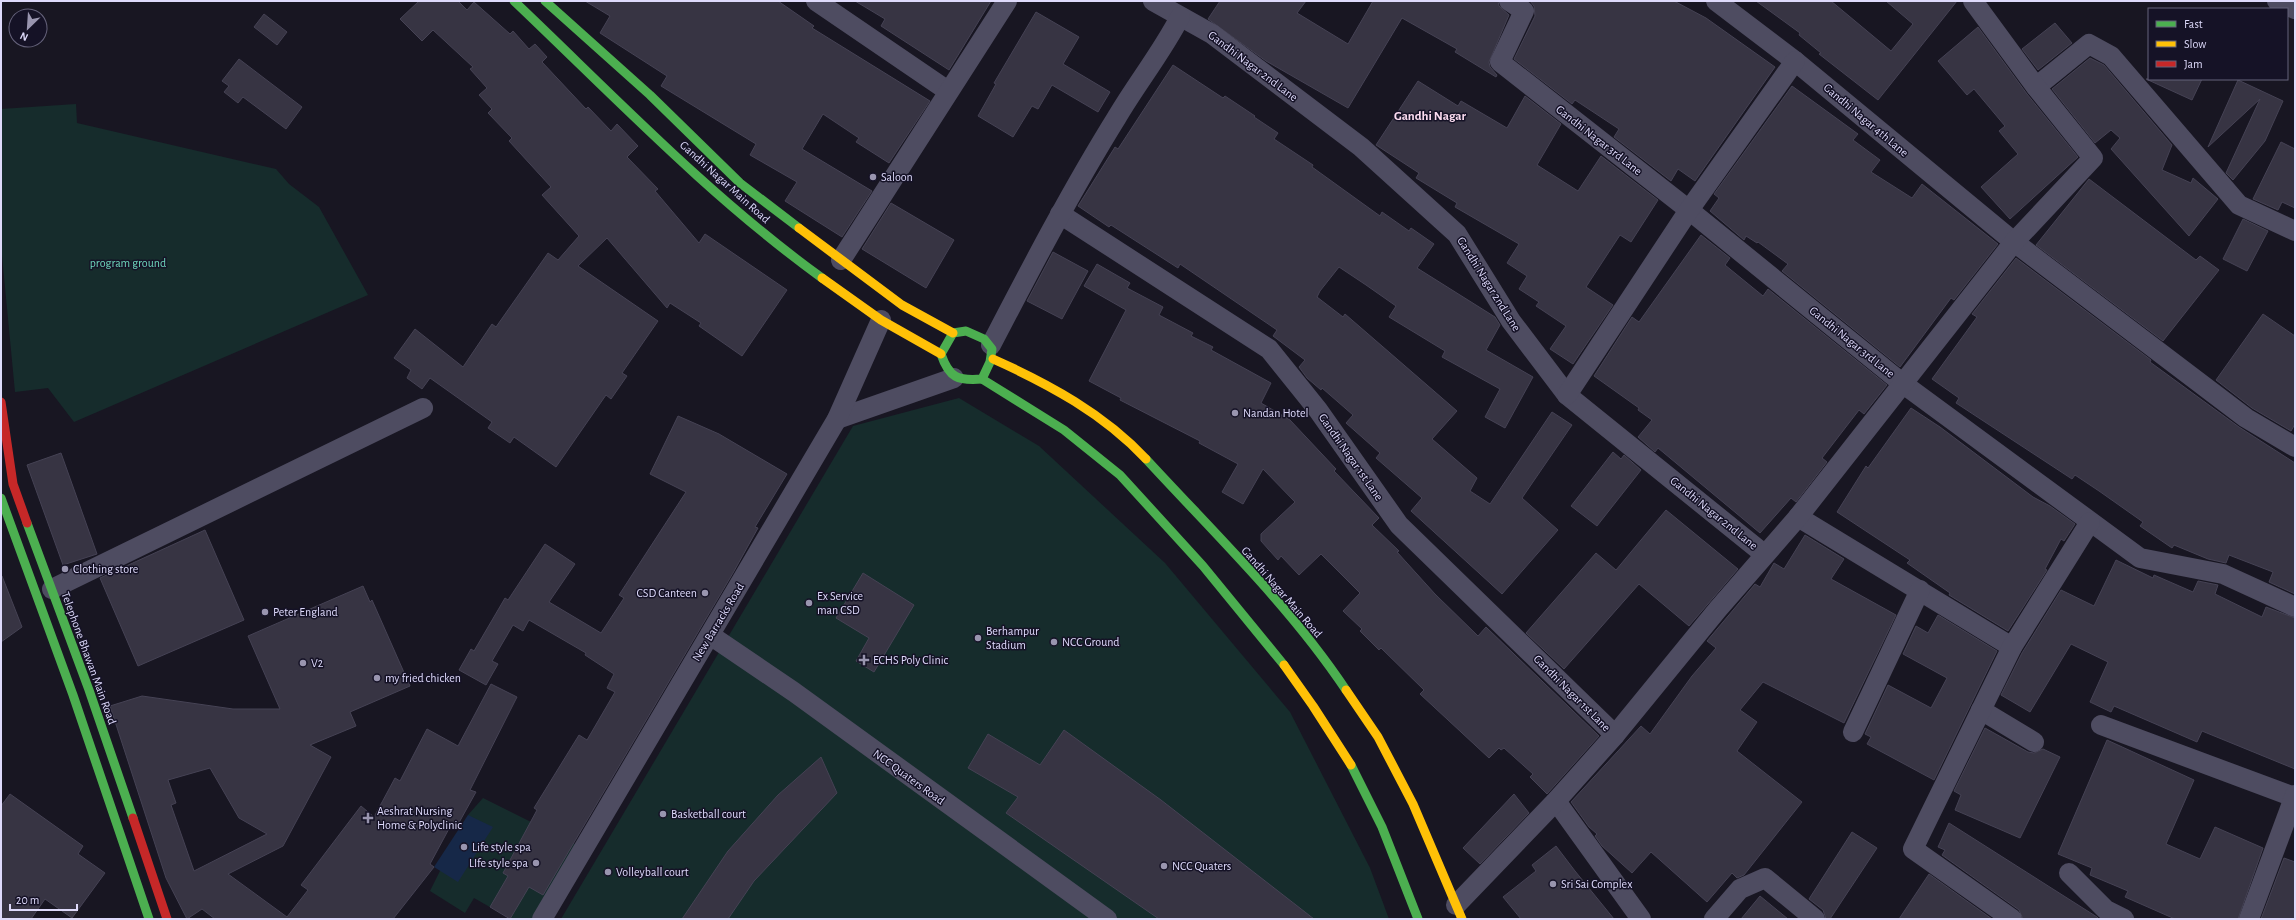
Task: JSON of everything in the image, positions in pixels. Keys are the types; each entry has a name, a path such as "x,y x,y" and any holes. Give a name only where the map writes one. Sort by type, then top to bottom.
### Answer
{"street":[{"name":"Gandhi Nagar Main Road","path":"514,1 705,184 792,256 882,320 941,354"},
{"name":"Gandhi Nagar Main Road","path":"545,1 650,95 740,183 902,305 953,333"},
{"path":"816,1 948,91"},
{"path":"841,260 1007,1"},
{"name":"Gandhi Nagar 2nd Lane","path":"1153,1 1212,34 1361,147 1457,234 1511,321 1567,395 1764,554"},
{"name":"Gandhi Nagar 3rd Lane","path":"1509,1 1524,11 1500,62 1689,210 1902,383 2140,558 2223,574 2295,607"},
{"name":"Gandhi Nagar 4th Lane","path":"1716,1 1795,61 2014,242 2246,418 2295,447"},
{"path":"1459,912 1615,735 1764,554 1798,517 2014,242 2093,158 2036,86 1973,1"},
{"path":"2277,1 2295,10"},
{"path":"982,379 992,352 1060,214 1117,116 1168,42 1180,17"},
{"path":"2036,86 2089,44 2111,56 2238,205 2295,231"},
{"path":"1567,395 1689,210 1795,61"},
{"name":"Gandhi Nagar 1st Lane","path":"1060,214 1269,349 1318,410 1399,525 1615,735"},
{"name":"New Barracks Road","path":"542,919 837,419 882,320"},
{"path":"954,378 944,367 941,354 953,333 966,331 981,336 992,352"},
{"name":"Gandhi Nagar Main Road","path":"992,352 1024,373 1073,400 1107,423 1153,465 1256,578 1330,666 1378,737 1413,804 1459,912"},
{"path":"837,419 954,378 969,381 982,379 1061,428 1121,476 1171,529 1239,607 1278,657 1335,738 1385,831 1418,919"},
{"name":"Telephone Bhawan Main Road","path":"1,402 14,484 91,697 167,919"},
{"path":"52,589 423,408"},
{"path":"1,498 75,703 149,919"},
{"path":"1798,517 2012,647"},
{"path":"2012,919 1913,849 2012,647 2090,522"},
{"path":"1853,732 1920,590"},
{"name":"NCC Quaters Road","path":"710,635 794,692 1108,919"},
{"path":"1981,710 2034,742"},
{"path":"2102,725 2295,796 2249,919"},
{"path":"1556,801 1640,919"},
{"path":"2069,873 2106,910 2124,919"},
{"path":"1714,919 1740,890 1765,878 1815,919"}],"green space":[{"name":"program ground","path":"76,104 77,123 276,169 289,184 319,207 368,295 74,422 48,388 15,392 1,245 1,109"},
{"name":"Berhampur Stadium","path":"959,398 1039,446 1165,563 1290,712 1370,868 1389,919 561,919 853,426"},
{"path":"483,798 581,847 537,919 511,919 474,898 465,913 430,891 468,815"}],"water":[{"name":"Life style spa","path":"468,815 493,827 458,882 434,867"}],"building":[{"path":"419,1 458,1 467,10 474,2 510,34 513,31 529,49 535,44 547,57 542,62 586,109 588,107 611,131 617,124 638,146 627,157 658,189 655,191 699,243 705,234 787,290 742,356 699,326 701,323 670,303 667,308 607,238 578,266 658,321 622,373 627,376 611,399 606,395 556,467 514,437 510,443 488,428 492,422 430,378 422,389 407,378 411,370 394,358 415,329 463,367 492,324 496,327 548,253 558,260 579,236 542,195 551,187 509,141 512,138 488,113 492,109 479,95 487,88 470,69 473,67 433,30 422,41 400,19"},
{"path":"585,1 778,1 814,26 812,28 930,101 889,163 856,142 859,138 823,114 802,149 872,191 842,237 785,201 797,182 750,155 756,144 661,86 667,76 600,33 610,16"},
{"path":"855,1 991,1 949,70 881,26 885,19"},
{"path":"1220,1 1306,1 1297,13 1348,44 1373,1 1498,1 1499,6 1509,15 1489,62 1490,67 1497,75 1496,77 1455,52 1457,49 1402,18 1348,108 1266,61 1208,19"},
{"path":"1530,1 1674,1 1706,18 1775,67 1695,181 1678,169 1671,181 1614,137 1619,129 1575,100 1572,104 1514,59 1535,16 1534,6"},
{"path":"1756,1 1831,1 1891,51 1913,24 1886,1 1957,1 1878,100 1819,54 1821,53 1799,35 1800,33"},
{"path":"1036,12 1079,37 1063,64 1110,92 1098,112 1052,85 1038,109 1032,106 1013,137 978,116 996,84 994,83"},
{"path":"264,14 287,32 277,45 254,27"},
{"path":"2055,23 2072,43 2038,70 2022,49"},
{"path":"1978,27 2027,94 2078,157 2010,219 1981,187 2018,154 1999,131 2005,126 1974,89 1967,95 1938,61"},
{"path":"2090,58 2104,65 2172,145 2162,170 2191,183 2193,178 2218,199 2189,236 2111,149 2120,138 2111,130 2095,143 2052,89"},
{"path":"239,59 302,107 286,129 243,97 238,103 224,92 229,86 222,81"},
{"path":"1173,65 1223,98 1225,96 1255,116 1254,117 1278,133 1274,139 1313,165 1312,167 1380,216 1382,212 1409,231 1411,228 1434,244 1417,268 1495,317 1500,325 1486,350 1533,377 1505,428 1485,417 1500,389 1442,357 1445,351 1389,317 1396,306 1366,285 1339,267 1317,297 1343,317 1345,314 1457,411 1432,439 1477,478 1470,491 1490,504 1552,412 1572,425 1522,498 1558,530 1502,594 1411,511 1422,498 1376,458 1380,453 1346,423 1353,415 1322,388 1321,390 1307,378 1299,367 1305,360 1273,336 1277,330 1180,264 1178,268 1111,225 1109,227 1078,206 1115,147 1118,149"},
{"path":"2148,80 2202,80 2192,100"},
{"path":"2238,80 2283,101 2265,141 2233,180 2226,173 2260,99 2208,147"},
{"path":"1418,81 1458,106 1461,101 1507,128 1525,96 1561,124 1537,165 1578,191 1601,156 1658,200 1631,242 1620,235 1586,287 1613,305 1573,364 1550,349 1566,326 1536,306 1539,302 1519,289 1527,276 1507,263 1519,244 1455,207 1457,203 1416,178 1419,173 1376,145"},
{"path":"1792,86 1858,134 1853,140 1880,160 1871,172 1912,198 1922,184 1998,244 1954,300 1951,298 1900,367 1782,271 1788,264 1758,242 1757,243 1746,236 1744,240 1710,211 1719,198 1714,194"},
{"path":"2281,142 2295,149 2295,208 2282,202 2278,210 2253,199"},
{"path":"2089,179 2196,260 2200,256 2219,270 2163,341 2036,245"},
{"path":"891,203 954,240 926,288 862,249"},
{"path":"2243,219 2268,231 2247,271 2223,259"},
{"path":"1701,235 1730,258 1725,265 1763,296 1768,289 1887,385 1864,414 1859,410 1822,458 1827,462 1796,502 1791,498 1760,533 1658,448 1655,452 1638,437 1652,420 1638,410 1639,408 1594,376 1632,317 1639,322"},
{"path":"1053,252 1088,271 1062,319 1027,301"},
{"path":"2016,258 2151,360 2150,362 2239,427 2295,463 2295,594 2269,582 2273,572 2229,555 2226,563 2208,559 2174,545 2172,548 2140,526 2143,522 2099,491 2075,475 2072,479 1956,403 1959,398 1932,379 1977,317 1972,314"},
{"path":"1097,264 1130,283 1127,288 1163,307 1159,315 1193,333 1191,336 1213,347 1211,350 1271,383 1261,403 1290,420 1336,469 1334,471 1379,518 1372,525 1399,551 1397,552 1435,594 1478,636 1486,627 1599,736 1547,794 1530,777 1533,774 1504,748 1501,750 1499,748 1489,758 1420,694 1424,690 1381,648 1379,650 1360,631 1362,629 1343,611 1360,593 1321,554 1299,575 1281,556 1278,560 1261,541 1261,534 1295,502 1263,469 1243,504 1222,492 1238,464 1199,443 1200,441 1120,400 1121,398 1089,381 1126,310 1084,286"},
{"path":"2263,314 2295,336 2295,424 2291,431 2252,408 2216,380"},
{"path":"1911,408 1940,427 2033,497 2050,506 2075,524 2064,541 2061,539 2045,569 2047,570 2008,631 1949,595 1950,593 1907,563 1910,560 1837,512 1866,466 1868,468"},
{"path":"678,416 719,434 787,474 755,527 758,528 733,573 543,895 529,887 510,919 490,907 508,876 503,873 537,810 534,808 579,735 587,740 615,692 607,688 614,674 585,655 586,653 529,620 523,631 513,625 492,661 498,664 486,685 459,670 471,649 474,651 505,598 508,600 545,544 575,564 549,602 601,633 624,598 619,595 686,492 650,474"},
{"path":"1613,452 1621,459 1624,455 1641,470 1597,526 1571,506"},
{"path":"61,453 97,554 63,565 27,465"},
{"path":"1666,510 1738,569 1689,626 1639,584 1564,669 1526,633 1596,553 1616,570"},
{"path":"205,530 244,620 138,666 100,578"},
{"path":"1805,535 1844,559 1831,579 1896,615 1844,723 1763,682 1740,710 1757,722 1737,751 1802,802 1744,875 1737,878 1732,873 1707,902 1651,852 1632,873 1602,846 1595,836 1597,834 1589,827 1571,802 1641,726 1650,734 1692,676 1716,648 1707,641 1755,584 1760,587 1774,563 1784,569"},
{"path":"2116,560 2153,578 2154,575 2193,592 2198,581 2218,585 2215,594 2262,617 2266,607 2295,618 2295,769 2202,731 2197,742 2114,706 2111,712 2090,702 2108,662 2071,644 2030,712 2001,695 2022,653 2061,590 2094,606"},
{"path":"863,573 914,605 874,672 856,661 869,638 836,618"},
{"path":"2,576 22,627 1,642 1,577"},
{"path":"363,586 370,602 372,600 410,686 350,712 356,726 310,745 331,757 283,846 228,874 287,917 308,890 301,885 361,806 374,817 395,778 400,781 427,729 458,746 491,684 517,697 470,790 476,792 456,828 451,825 430,864 434,867 393,919 215,919 202,909 187,919 166,878 110,706 142,696 233,709 280,709 248,636","holes":["210,768 239,818 267,834 194,871 171,805 176,803 168,780"]},
{"path":"1938,615 1997,651 1934,780 1867,744 1871,737 1865,734 1888,685 1931,708 1947,678 1903,654 1916,626 1928,633"},
{"path":"1985,728 2028,752 2034,753 2043,749 2060,757 2020,838 1955,810 1961,795 1954,791"},
{"name":"NCC Quaters","path":"1064,730 1161,800 1314,919 1159,919 1006,813 1018,797 968,768 988,734 1040,765"},
{"path":"2107,740 2194,780 2166,844 2200,859 2215,827 2263,848 2238,919 2175,919 2125,897 2128,891 2090,875 2092,868 2058,854"},
{"path":"821,757 837,793 754,881 728,919 682,919 728,851 778,795"},
{"path":"10,794 83,846 78,854 105,873 72,918 45,899 31,919 1,919 1,806"},
{"path":"1514,794 1529,813 1480,864 1463,848"},
{"path":"1949,823 2099,919 2023,919 2019,910 1942,855 1945,850 1938,847"},
{"path":"1852,832 1877,848 1830,919 1826,919 1823,910 1809,899"},
{"name":"Sri Sai Complex","path":"1556,846 1614,919 1521,919 1503,897 1536,871 1532,865"},
{"path":"2284,858 2295,862 2295,919 2261,919"},
{"path":"1929,874 1992,919 1899,919"},
{"path":"1760,896 1788,919 1741,919"}],"traffic: fast":[{"path":"514,1 702,180 781,247 822,278"},
{"path":"545,1 650,95 740,183 799,228"},
{"path":"966,331 984,339 992,349 990,362 982,379 961,378 951,373 947,368 941,354 953,333 966,331"},
{"path":"982,379 1064,430 1120,475 1203,566 1284,665"},
{"path":"1146,459 1251,571 1301,629 1346,690"},
{"path":"1,498 73,695 149,919"},
{"path":"27,523 89,690 133,818"},
{"path":"1351,765 1382,827 1418,919"}],"traffic: slow":[{"path":"799,228 902,305 953,333"},
{"path":"822,278 881,320 941,354"},
{"path":"993,359 1035,379 1094,414 1130,443 1146,459"},
{"path":"1284,665 1313,706 1351,765"},
{"path":"1346,690 1378,737 1413,804 1462,919"}],"traffic: jam":[{"path":"1,402 13,484 27,523"},
{"path":"133,818 167,919"}],"place":[{"name":"Saloon","path":"873,177"},
{"name":"Nandan Hotel","path":"1235,413"},
{"name":"Clothing store","path":"65,569"},
{"name":"CSD Canteen","path":"705,593"},
{"name":"Ex Service man CSD","path":"809,603"},
{"name":"Peter England","path":"265,612"},
{"name":"Berhampur Stadium","path":"978,638"},
{"name":"NCC Ground","path":"1054,642"},
{"name":"ECHS Poly Clinic","path":"864,660"},
{"name":"V2","path":"303,663"},
{"name":"my fried chicken","path":"377,678"},
{"name":"Basketball court","path":"663,814"},
{"name":"Aeshrat Nursing Home & Polyclinic","path":"368,818"},
{"name":"Life style spa","path":"464,847"},
{"name":"LIfe style spa","path":"536,863"},
{"name":"NCC Quaters","path":"1164,866"},
{"name":"Volleyball court","path":"608,872"},
{"name":"Sri Sai Complex","path":"1553,884"}],"district":[{"name":"Gandhi Nagar","path":"1430,116"}]}
